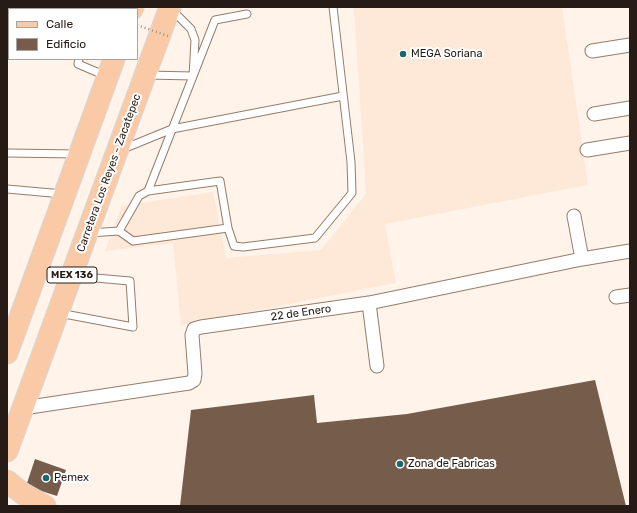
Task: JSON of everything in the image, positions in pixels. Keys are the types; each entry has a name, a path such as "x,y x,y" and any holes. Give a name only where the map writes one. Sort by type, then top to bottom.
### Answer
{"main road":[{"name":"Carretera Los Reyes - Zacatepec","path":"7,451 170,7"},
{"name":"MEX 136","path":"7,353 110,68"},
{"path":"7,481 22,493 46,506"}],"street":[{"path":"592,51 630,44"},
{"path":"594,114 630,108"},
{"path":"587,150 630,143"},
{"path":"574,216 582,259"},
{"name":"22 de Enero","path":"23,408 189,383 194,380 195,374 192,335 194,329 369,303 582,259 630,251"},
{"path":"616,297 630,295"},
{"path":"369,303 377,366"}],"lane":[{"path":"170,7 191,29 195,40 193,76"},
{"path":"119,230 139,196 148,190 220,180 228,228 234,246 243,247 315,238 352,192 351,162 333,7"},
{"path":"148,190 215,20 247,14"},
{"path":"79,60 78,64 110,68"},
{"path":"145,74 193,76"},
{"path":"117,151 172,129 343,96"},
{"path":"7,153 80,154"},
{"path":"7,189 65,194"},
{"path":"87,233 119,230 133,242 228,228"},
{"path":"58,312 133,327 130,281 71,276"}],"path":[{"path":"138,26 168,36"}],"shaded area":[{"path":"354,7 562,7 588,185 385,224 396,283 181,325 173,243 105,251 122,206 213,192 226,258 321,250 366,194"}],"building":[{"name":"Zona de Fabricas","path":"595,380 626,506 180,506 191,410 314,395 317,423 407,414"},
{"name":"Pemex","path":"35,459 66,470 57,496 26,486"}],"place":[{"name":"MEGA Soriana","path":"403,54"},
{"name":"Zona de Fabricas","path":"400,464"},
{"name":"Pemex","path":"46,478"}]}
